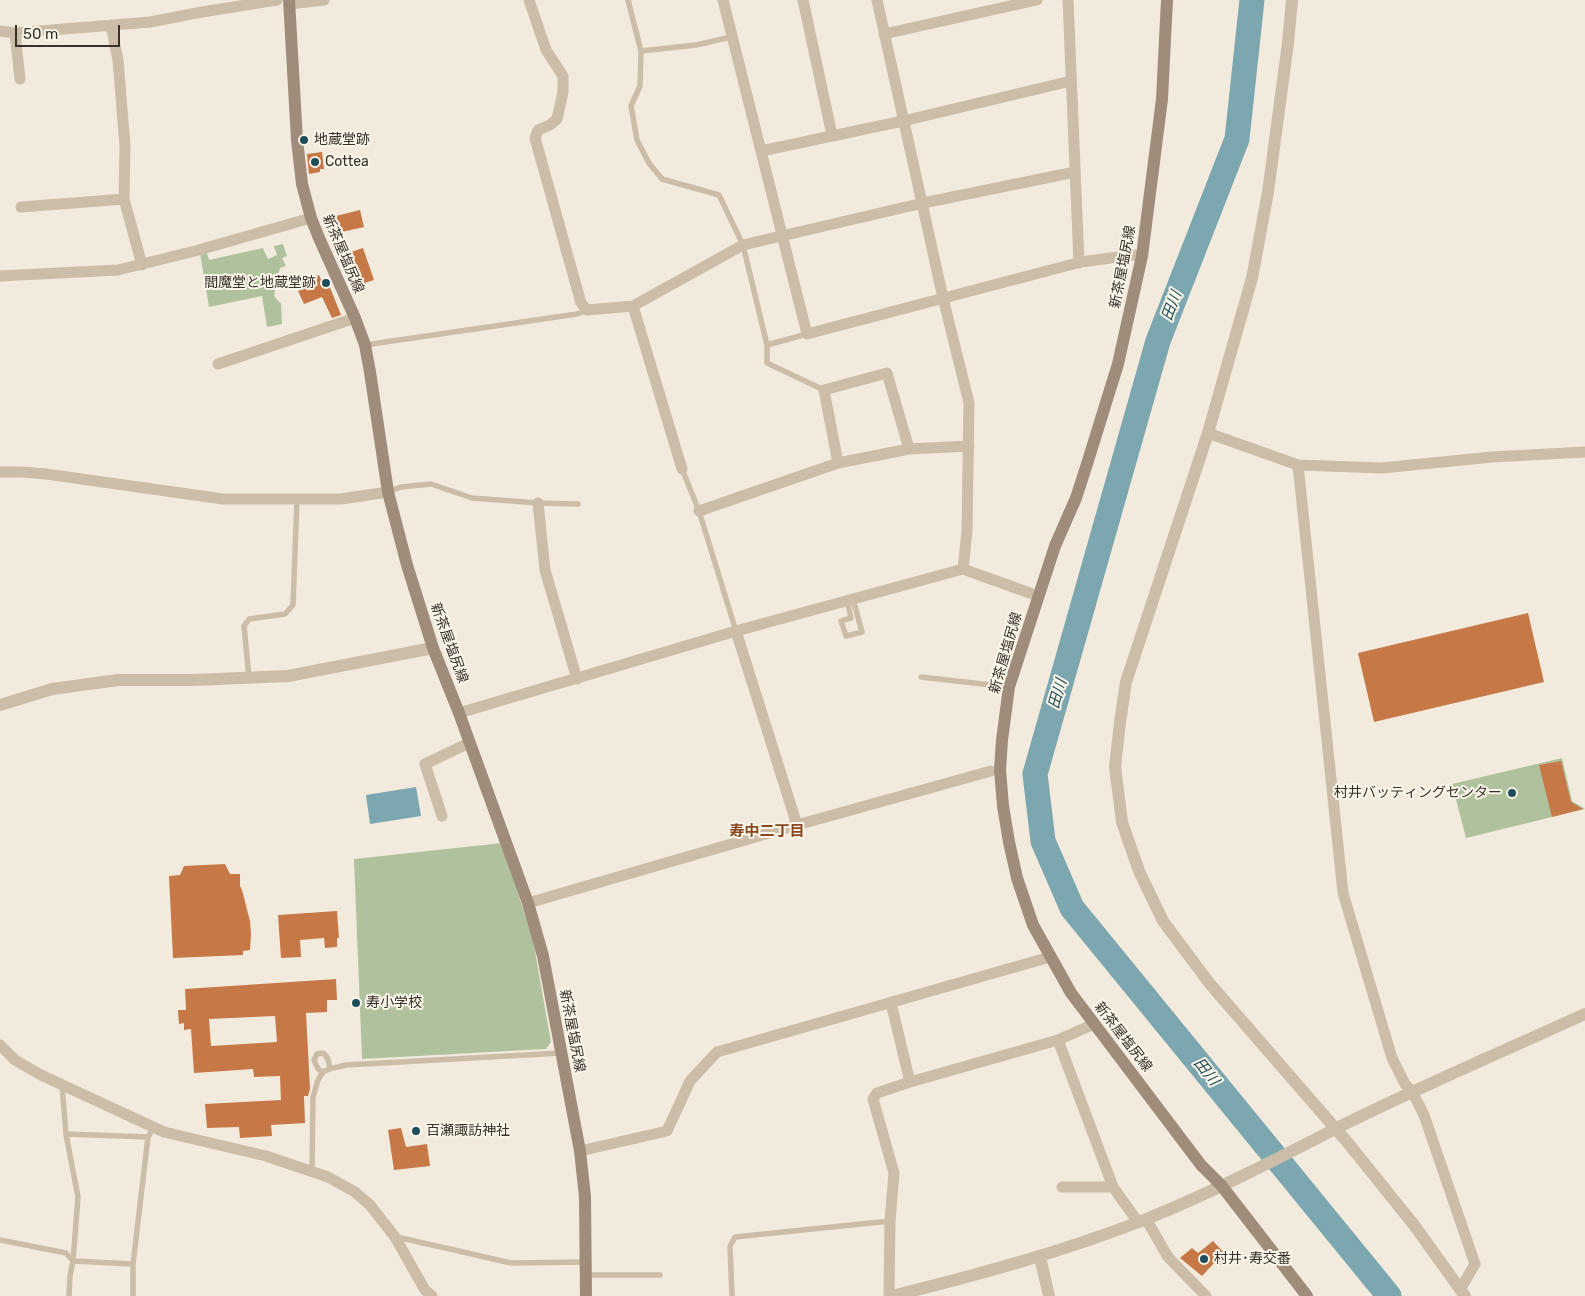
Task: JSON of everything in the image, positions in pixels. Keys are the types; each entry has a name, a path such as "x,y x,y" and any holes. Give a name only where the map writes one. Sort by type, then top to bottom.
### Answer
{"main road":[{"name":"新茶屋塩尻線","path":"1167,0 1162,99 1142,256 1118,364 1076,498 1055,546 1009,688 1000,770 1003,806 1017,878 1033,924 1071,993 1201,1165 1221,1185 1307,1296"},
{"name":"新茶屋塩尻線","path":"289,2 299,167 311,218 365,345 388,492 407,565 433,648 459,713 528,903 543,956 580,1151 585,1198 586,1296"}],"street":[{"path":"1,33 15,34 150,22 277,0"},
{"path":"289,2 324,0"},
{"path":"529,0 546,50 563,76 563,92 556,118 550,125 538,130 535,138 581,303 587,310 632,306 743,246 923,203 1075,172"},
{"path":"723,0 807,334 1079,263 1133,255 1142,256"},
{"path":"803,0 832,135"},
{"path":"877,0 943,298 969,403 967,531 963,568"},
{"path":"884,34 1037,0"},
{"path":"1068,0 1079,263"},
{"path":"1292,0 1268,192 1252,278 1208,434 1126,682 1115,767 1122,822 1138,871 1163,921 1210,984 1348,1143 1414,1225 1463,1292"},
{"path":"111,26 118,60 125,146 124,199 142,265"},
{"path":"15,34 20,79"},
{"path":"761,150 903,120 1071,81"},
{"path":"21,207 124,199"},
{"path":"0,276 118,270 311,218"},
{"path":"632,306 682,469"},
{"path":"218,364 354,318"},
{"path":"838,463 824,390 887,373 909,449"},
{"path":"1208,434 1298,465 1382,468 1492,457 1585,452"},
{"path":"699,511 838,463 909,449 969,446"},
{"path":"1298,465 1343,893 1392,1058 1406,1084 1413,1092 1424,1115 1475,1264 1463,1292"},
{"path":"0,472 22,472 224,499 341,500 388,492"},
{"path":"538,503 545,570 577,679"},
{"path":"459,713 736,631 963,568 1038,596"},
{"path":"736,631 797,825"},
{"path":"0,705 52,690 118,680 249,679 288,676 433,648"},
{"path":"442,816 425,764 469,742"},
{"path":"528,903 991,771"},
{"path":"580,1151 667,1131 690,1081 717,1052 1050,957"},
{"path":"891,1002 910,1082"},
{"path":"1094,1024 1058,1040 877,1093 873,1099 894,1173 890,1221 890,1296 961,1279 1040,1256 1142,1221 1238,1177 1413,1092 1585,1014"},
{"path":"1058,1040 1113,1187 1142,1221 1168,1257 1206,1296"},
{"path":"0,1045 15,1060 41,1075 151,1132 164,1132 266,1156 328,1177 355,1192 370,1205 395,1237 425,1290 432,1296"},
{"path":"1062,1186 1113,1187"},
{"path":"1040,1256 1048,1296"}],"lane":[{"path":"628,0 640,51 640,86 631,106 638,140 649,164 662,179 719,195 743,246 767,345 767,363 824,390"},
{"path":"640,51 696,45 731,37"},
{"path":"365,345 577,314 587,310"},
{"path":"767,345 807,334"},
{"path":"682,469 699,511 736,631"},
{"path":"388,492 401,487 431,484 472,498 578,504"},
{"path":"249,679 244,626 249,619 285,614 293,605 297,499"},
{"path":"850,600 862,632 846,636 841,621 851,618 850,600"},
{"path":"921,677 1009,688"},
{"path":"312,1171 313,1097 318,1080 326,1071 346,1064 561,1053"},
{"path":"62,1085 66,1134 78,1196 69,1296"},
{"path":"66,1134 151,1132 133,1264 133,1296"},
{"path":"732,1296 730,1246 735,1238 890,1221"},
{"path":"395,1237 511,1262 585,1262"},
{"path":"0,1240 66,1253 73,1261 133,1264"},
{"path":"586,1275 660,1275"}],"green space":[{"path":"283,244 287,256 282,258 286,266 280,268 274,296 281,304 282,324 267,327 262,296 209,307 200,253 207,253 209,260 263,248 268,259 277,255 274,246"},
{"name":"村井バッティングセンター","path":"1562,758 1572,801 1585,809 1466,838 1452,784"},
{"path":"502,843 533,940 551,1042 546,1049 362,1059 354,859"}],"water":[{"path":"416,787 421,816 370,824 366,795"}],"building":[{"path":"322,152 324,169 320,169 320,172 309,174 307,154"},
{"path":"360,210 364,227 328,235 324,219"},
{"path":"363,248 374,280 352,287 342,255"},
{"path":"319,275 322,282 327,280 341,315 332,318 322,297 304,304 298,291 311,286 308,279"},
{"path":"1528,613 1544,682 1374,722 1358,653"},
{"path":"1561,761 1571,802 1583,809 1552,817 1539,765"},
{"path":"225,864 230,874 240,874 240,886 250,921 250,950 243,951 243,955 173,958 169,876 180,875 184,866"},
{"path":"337,911 339,938 337,938 337,947 325,948 324,938 300,940 301,957 281,958 278,915"},
{"path":"336,979 337,1000 327,1000 327,1012 306,1013 310,1089 308,1096 304,1096 305,1123 271,1125 272,1136 240,1138 239,1127 207,1128 205,1104 281,1100 280,1076 254,1077 253,1069 194,1073 191,1029 184,1030 184,1023 179,1024 178,1010 186,1010 185,989","holes":["275,1016 277,1042 211,1046 209,1019"]},
{"path":"401,1128 406,1147 427,1144 430,1166 394,1170 388,1130"},
{"name":"村井･寿交番","path":"1213,1241 1228,1257 1220,1265 1216,1261 1202,1276 1180,1258 1192,1248 1198,1253"}],"waterway":[{"name":"田川","path":"1252,0 1237,139 1158,341 1035,774 1043,841 1072,908 1389,1296"}],"place":[{"name":"地蔵堂跡","path":"304,140"},
{"name":"Cottea","path":"315,162"},
{"name":"閻魔堂と地蔵堂跡","path":"326,283"},
{"name":"村井バッティングセンター","path":"1512,793"},
{"name":"寿小学校","path":"356,1003"},
{"name":"百瀬諏訪神社","path":"416,1131"},
{"name":"村井･寿交番","path":"1204,1259"}],"district":[{"name":"寿中二丁目","path":"767,832"}]}
